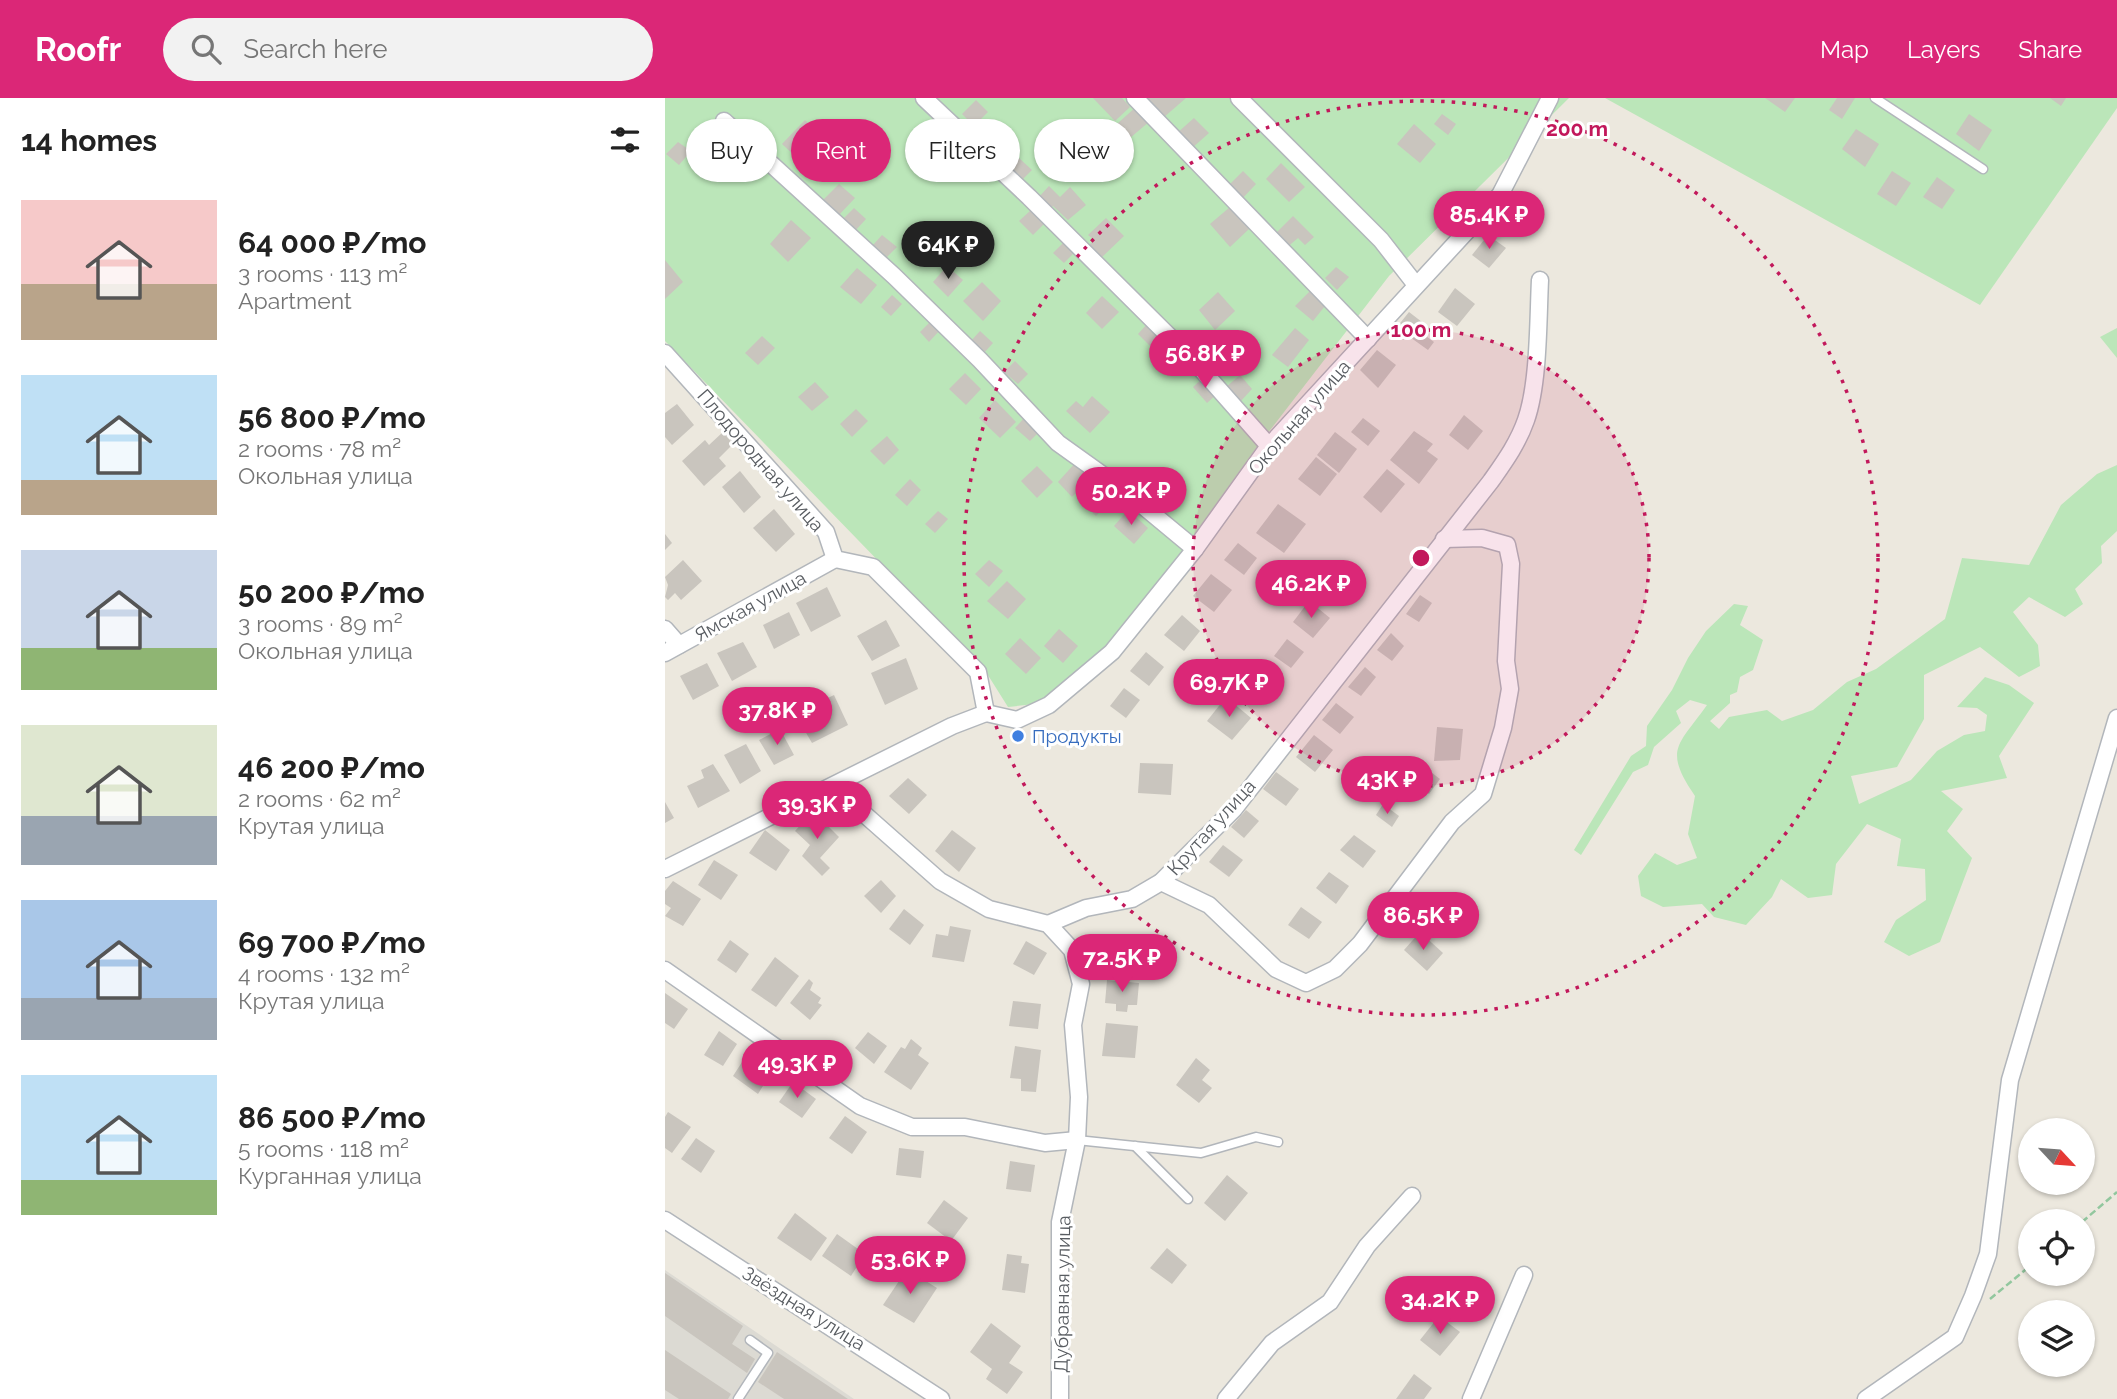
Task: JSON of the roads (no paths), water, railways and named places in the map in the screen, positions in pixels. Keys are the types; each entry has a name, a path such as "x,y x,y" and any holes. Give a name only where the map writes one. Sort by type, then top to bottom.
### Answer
{"street":[{"path":"1135,98 1368,339"},
{"name":"Окольная улица","path":"986,713 1017,720 1049,705 1112,652 1195,549 1269,446 1500,195 1550,98"},
{"path":"1241,99 1372,231 1416,285"},
{"path":"930,100 1193,360 1269,446"},
{"path":"777,169 904,285 1058,443 1125,491 1195,549"},
{"name":"Крутая улица","path":"1048,924 1086,908 1132,899 1161,883 1234,809 1491,481 1514,447 1527,417 1535,362 1541,280"},
{"name":"Плодородная улица","path":"665,353 826,532 835,559"},
{"path":"1161,883 1178,888 1209,905 1276,969 1306,982 1335,969 1360,944 1453,822 1483,794 1503,729 1510,689 1506,661 1511,564 1507,545 1482,537 1444,539"},
{"path":"665,869 952,726 986,713 978,672 873,567 835,559"},
{"name":"Ямская улица","path":"672,649 835,559"},
{"path":"665,629 672,649"},
{"path":"1866,1399 1955,1337 1973,1296 1988,1254 2010,1080 2117,718"},
{"path":"820,792 853,805 940,881 989,909 1048,924"},
{"name":"Дубравная улица","path":"1048,924 1072,950 1081,984 1073,1025 1079,1097 1077,1140 1060,1222 1060,1399"},
{"path":"665,970 860,1106 912,1127 965,1127 1045,1143 1077,1140"},
{"path":"1226,1399 1272,1343 1330,1302 1367,1246 1412,1196"},
{"name":"Звёздная улица","path":"665,1220 941,1399"},
{"path":"1471,1399 1524,1275"}],"lane":[{"path":"1875,98 1983,169"},
{"path":"1077,1140 1201,1153 1256,1137 1278,1142"},
{"path":"1135,1146 1188,1199"},
{"path":"737,1399 768,1353 750,1340"}],"place":[{"name":"Продукты","path":"1018,736"}]}
